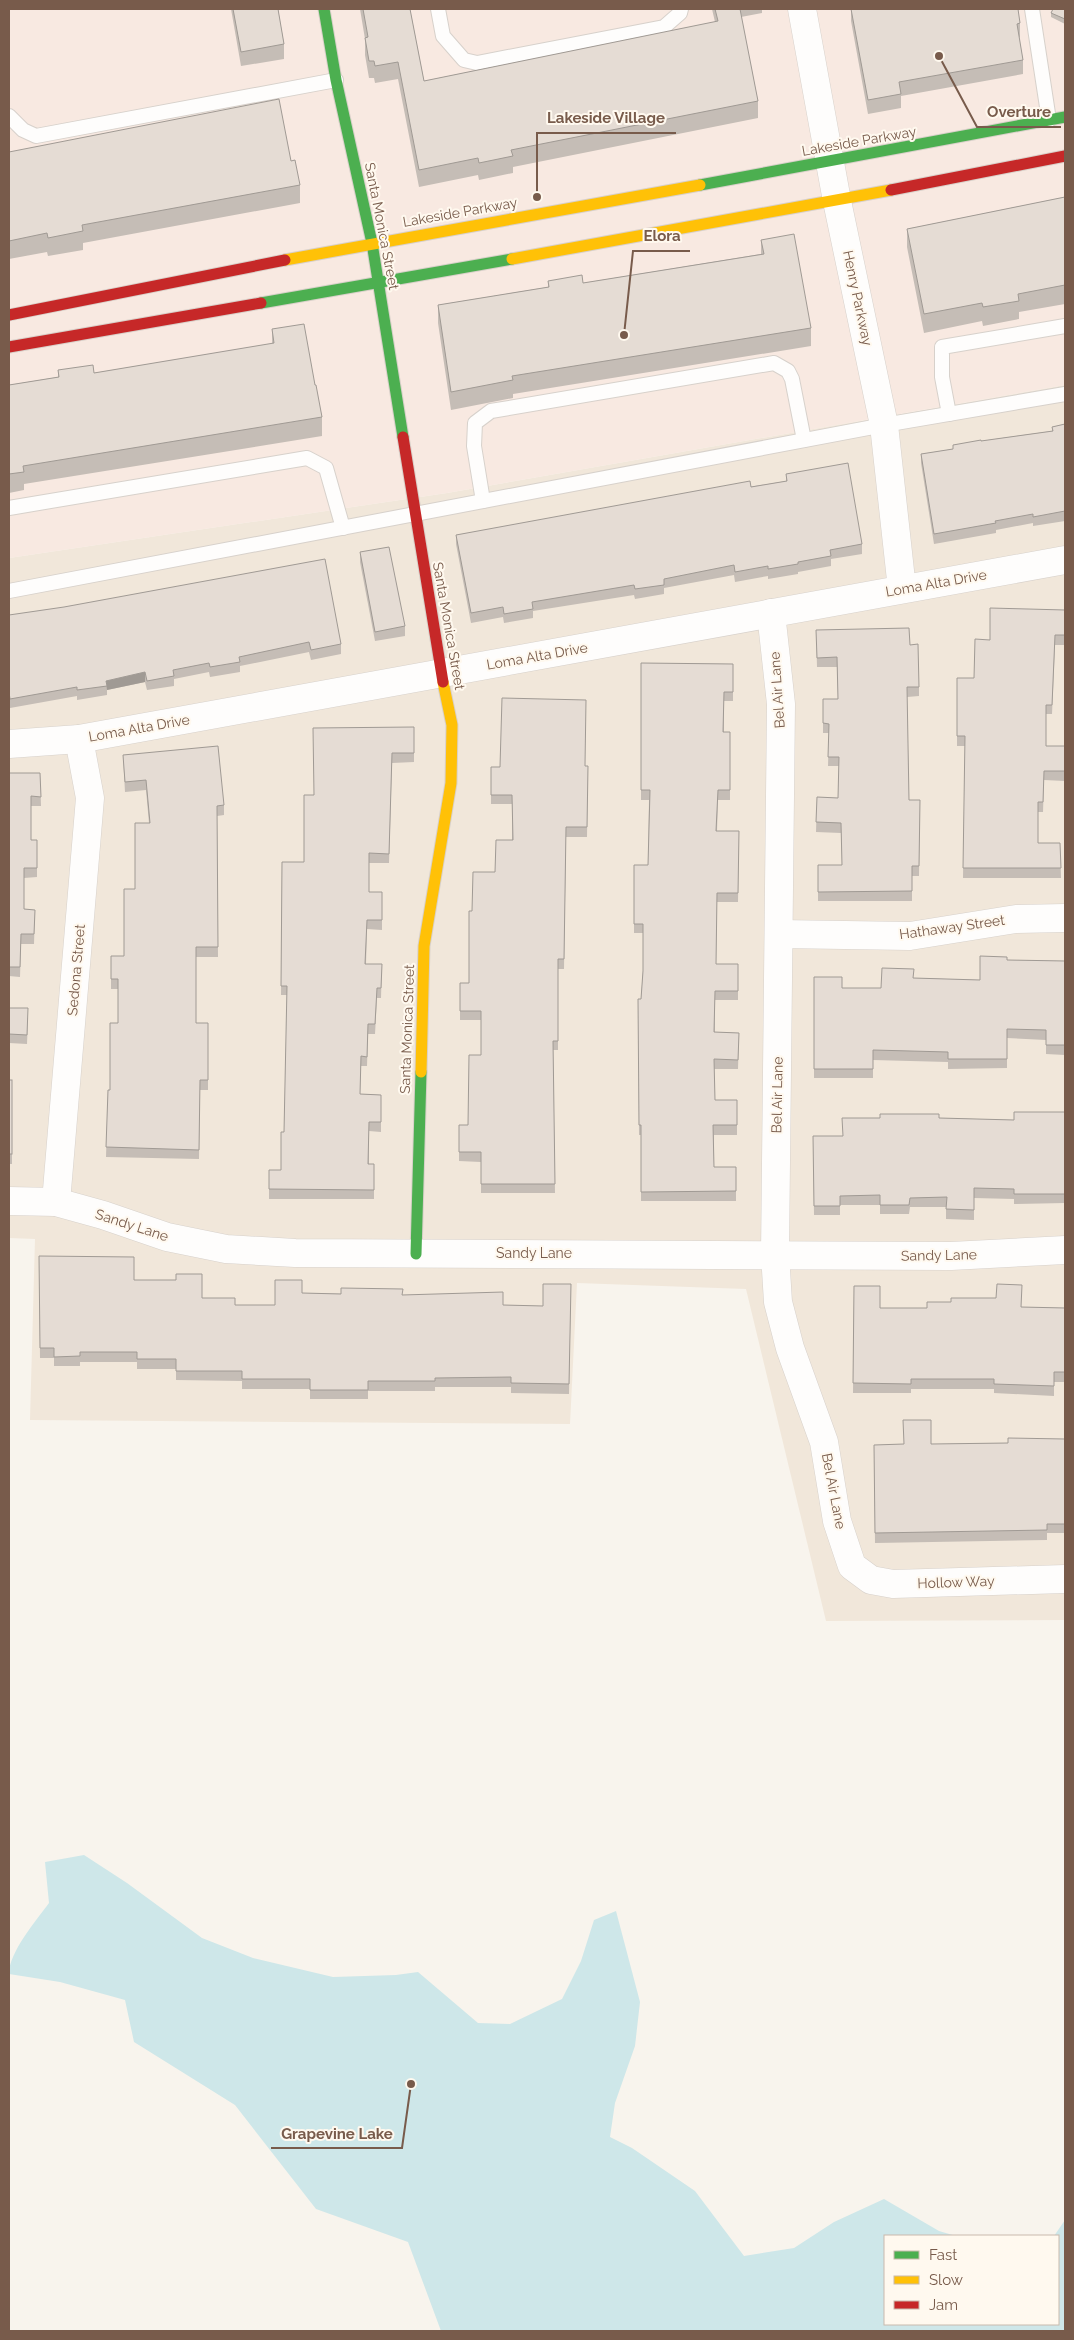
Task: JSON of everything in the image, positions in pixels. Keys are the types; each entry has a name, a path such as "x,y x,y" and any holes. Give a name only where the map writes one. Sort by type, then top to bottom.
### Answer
{"street":[{"name":"Santa Monica Street","path":"324,9 336,80 372,243 441,673 452,725 452,783 424,946 416,1254"},
{"name":"Henry Parkway","path":"802,9 830,161 884,425 902,589"},
{"name":"Lakeside Parkway","path":"9,315 372,243 1065,117"},
{"path":"9,347 838,201 1065,156"},
{"name":"Loma Alta Drive","path":"9,744 79,739 1065,560"},
{"name":"Bel Air Lane","path":"771,613 781,704 780,934 775,1254 778,1302 790,1348 824,1442 837,1521 852,1566"},
{"name":"Sedona Street","path":"56,1202 90,798 79,739"},
{"name":"Hathaway Street","path":"780,934 910,936 1016,919 1065,918"},
{"name":"Sandy Lane","path":"9,1201 56,1202 104,1215 167,1237 226,1249 295,1253 951,1256 1065,1250"},
{"name":"Hollow Way","path":"852,1566 871,1580 893,1584 1065,1579"}],"lane":[{"path":"438,9 443,36 464,60 477,63 664,27 680,13 681,9"},
{"path":"1032,9 1049,120"},
{"path":"9,116 23,130 36,136 336,80"},
{"path":"949,414 942,377 942,347 1065,326"},
{"path":"483,501 474,446 475,423 490,411 774,363 788,371 792,379 804,440"},
{"path":"9,591 884,425 1065,394"},
{"path":"9,508 307,458 326,468 343,528"}],"shaded area":[{"path":"9,9 1065,9 1065,385 447,493 9,558"},
{"path":"1065,385 1065,1620 826,1621 746,1289 577,1283 570,1424 30,1420 35,1239 9,1238 9,558 447,493"}],"water":[{"path":"84,1855 127,1883 202,1938 253,1958 333,1977 396,1975 418,1972 478,2023 510,2024 562,1999 581,1961 594,1920 616,1911 640,2002 635,2046 615,2103 610,2137 632,2148 695,2191 744,2256 794,2248 834,2222 884,2199 939,2231 953,2235 884,2235 884,2325 1059,2325 1059,2235 1055,2235 1065,2220 1065,2331 441,2331 408,2242 316,2209 235,2105 134,2042 125,2000 60,1982 9,1974 13,1956 18,1947 49,1903 45,1862"}],"building":[{"path":"233,9 278,9 284,44 241,52"},
{"path":"363,9 410,9 424,81 718,21 715,9 740,9 758,101 511,150 513,156 479,163 478,158 419,170 398,62 375,66 374,61 369,61 365,38 368,37"},
{"path":"851,9 1018,9 1020,23 1017,24 1023,60 899,82 901,94 868,100"},
{"path":"1053,9 1065,9 1065,19 1051,13"},
{"path":"279,99 291,161 295,160 300,185 82,225 83,231 48,238 47,233 9,241 9,152"},
{"path":"1065,197 1065,285 1018,294 1019,301 983,307 982,303 924,314 907,229"},
{"path":"794,234 811,328 512,376 513,380 451,392 438,305 549,287 548,281 582,275 583,283 764,254 761,240"},
{"path":"304,324 322,417 23,466 24,472 9,474 9,385 59,377 58,370 93,365 94,373 274,343 272,329"},
{"path":"1065,424 1065,511 1033,517 1033,514 934,534 921,454 953,449 953,445 981,440 1053,431 1052,427"},
{"path":"848,463 862,544 830,550 831,556 798,562 798,564 768,569 768,566 735,572 734,565 664,579 664,585 635,589 634,585 532,602 533,609 504,614 503,607 471,613 456,535 750,481 751,487 787,481 786,474"},
{"path":"389,547 405,626 375,632 360,552"},
{"path":"325,559 341,644 311,650 309,642 239,657 240,662 210,667 209,663 173,670 174,676 147,681 145,672 106,681 107,686 77,690 77,687 10,699 9,615 64,607"},
{"path":"990,608 1065,610 1065,635 1055,635 1052,705 1046,705 1046,746 1065,746 1065,771 1044,771 1043,802 1038,802 1038,843 1060,843 1061,868 963,868 965,736 957,736 957,678 974,678 975,639 990,640"},
{"path":"909,628 910,645 918,644 919,687 907,687 909,800 920,800 919,866 912,866 912,891 818,892 818,865 842,865 841,823 816,822 817,797 838,798 839,757 828,757 829,724 823,723 823,699 838,699 837,657 817,658 816,630"},
{"path":"641,663 733,664 733,692 724,692 723,732 730,732 730,790 718,790 716,831 739,831 738,893 717,893 716,964 738,964 738,991 715,991 714,1032 739,1033 738,1060 714,1059 715,1100 737,1100 737,1125 713,1125 714,1167 736,1167 736,1191 641,1192 638,999 641,999 643,971 643,924 634,924 634,865 648,865 650,790 641,790"},
{"path":"502,698 586,700 585,766 588,766 587,827 566,827 564,959 558,959 558,1041 553,1041 555,1184 481,1184 481,1152 459,1152 459,1125 468,1125 469,1055 481,1055 481,1011 460,1011 460,983 469,983 469,911 472,911 473,872 495,872 496,840 513,840 512,795 491,795 491,767 500,767"},
{"path":"414,727 414,753 392,753 389,854 369,853 369,892 382,892 382,920 367,920 365,964 382,964 381,988 377,988 375,1024 368,1024 367,1057 361,1056 360,1094 381,1095 381,1122 369,1122 368,1164 374,1164 374,1190 269,1189 269,1170 281,1170 281,1132 284,1132 287,986 281,986 282,862 304,862 304,795 314,795 313,728"},
{"path":"218,746 224,805 217,806 218,947 196,947 196,1023 208,1023 208,1080 200,1080 199,1150 106,1147 108,1090 110,1090 110,1023 118,1023 118,979 111,979 111,956 124,956 124,889 135,889 135,823 150,823 146,780 125,782 123,755"},
{"path":"9,773 40,773 41,797 31,796 31,840 37,840 37,868 24,868 24,909 35,910 34,934 21,934 20,967 9,967"},
{"path":"980,956 1007,957 1007,960 1065,961 1065,1045 1046,1045 1046,1030 1007,1029 1007,1059 948,1059 948,1052 873,1050 873,1069 814,1069 814,977 842,977 842,988 881,988 882,968 914,969 913,978 980,980"},
{"path":"9,1008 28,1008 27,1035 9,1034"},
{"path":"9,1080 12,1080 12,1154 9,1154"},
{"path":"1014,1112 1065,1112 1065,1194 1014,1194 1014,1189 974,1188 974,1210 946,1209 947,1197 910,1198 909,1205 880,1205 880,1195 840,1196 840,1206 814,1206 813,1136 843,1136 842,1118 880,1118 880,1114 939,1114 939,1118 1014,1120"},
{"path":"39,1256 134,1257 134,1280 176,1280 176,1274 202,1274 202,1298 235,1298 235,1305 275,1305 275,1280 302,1280 302,1293 341,1294 341,1288 403,1289 402,1295 503,1292 503,1305 543,1306 543,1284 571,1284 569,1384 511,1383 511,1377 435,1378 435,1381 368,1381 368,1390 310,1390 310,1379 242,1379 242,1371 176,1371 176,1359 137,1359 137,1352 80,1352 80,1356 54,1357 54,1348 40,1348"},
{"path":"997,1284 1022,1285 1021,1307 1065,1308 1065,1372 1054,1372 1054,1386 994,1384 994,1379 911,1379 911,1384 853,1383 854,1286 880,1286 880,1308 927,1308 927,1302 951,1302 951,1298 996,1298"},
{"path":"903,1420 931,1420 931,1444 1008,1443 1008,1438 1065,1439 1065,1524 1047,1524 1047,1530 875,1533 874,1445 904,1444"}],"traffic: fast":[{"path":"324,9 336,80 372,243 403,437"},
{"path":"700,185 1065,117"},
{"path":"261,303 512,259"},
{"path":"416,1254 421,1072"}],"traffic: slow":[{"path":"285,260 700,185"},
{"path":"512,259 891,190"},
{"path":"421,1072 424,946 451,783 452,725 443,682"}],"traffic: jam":[{"path":"891,190 1065,156"},
{"path":"9,315 285,260"},
{"path":"9,347 261,303"},
{"path":"403,437 443,682"}],"place":[{"name":"Overture","path":"939,56"},
{"name":"Lakeside Village","path":"537,197"},
{"name":"Elora","path":"624,335"},
{"name":"Grapevine Lake","path":"411,2084"}]}
